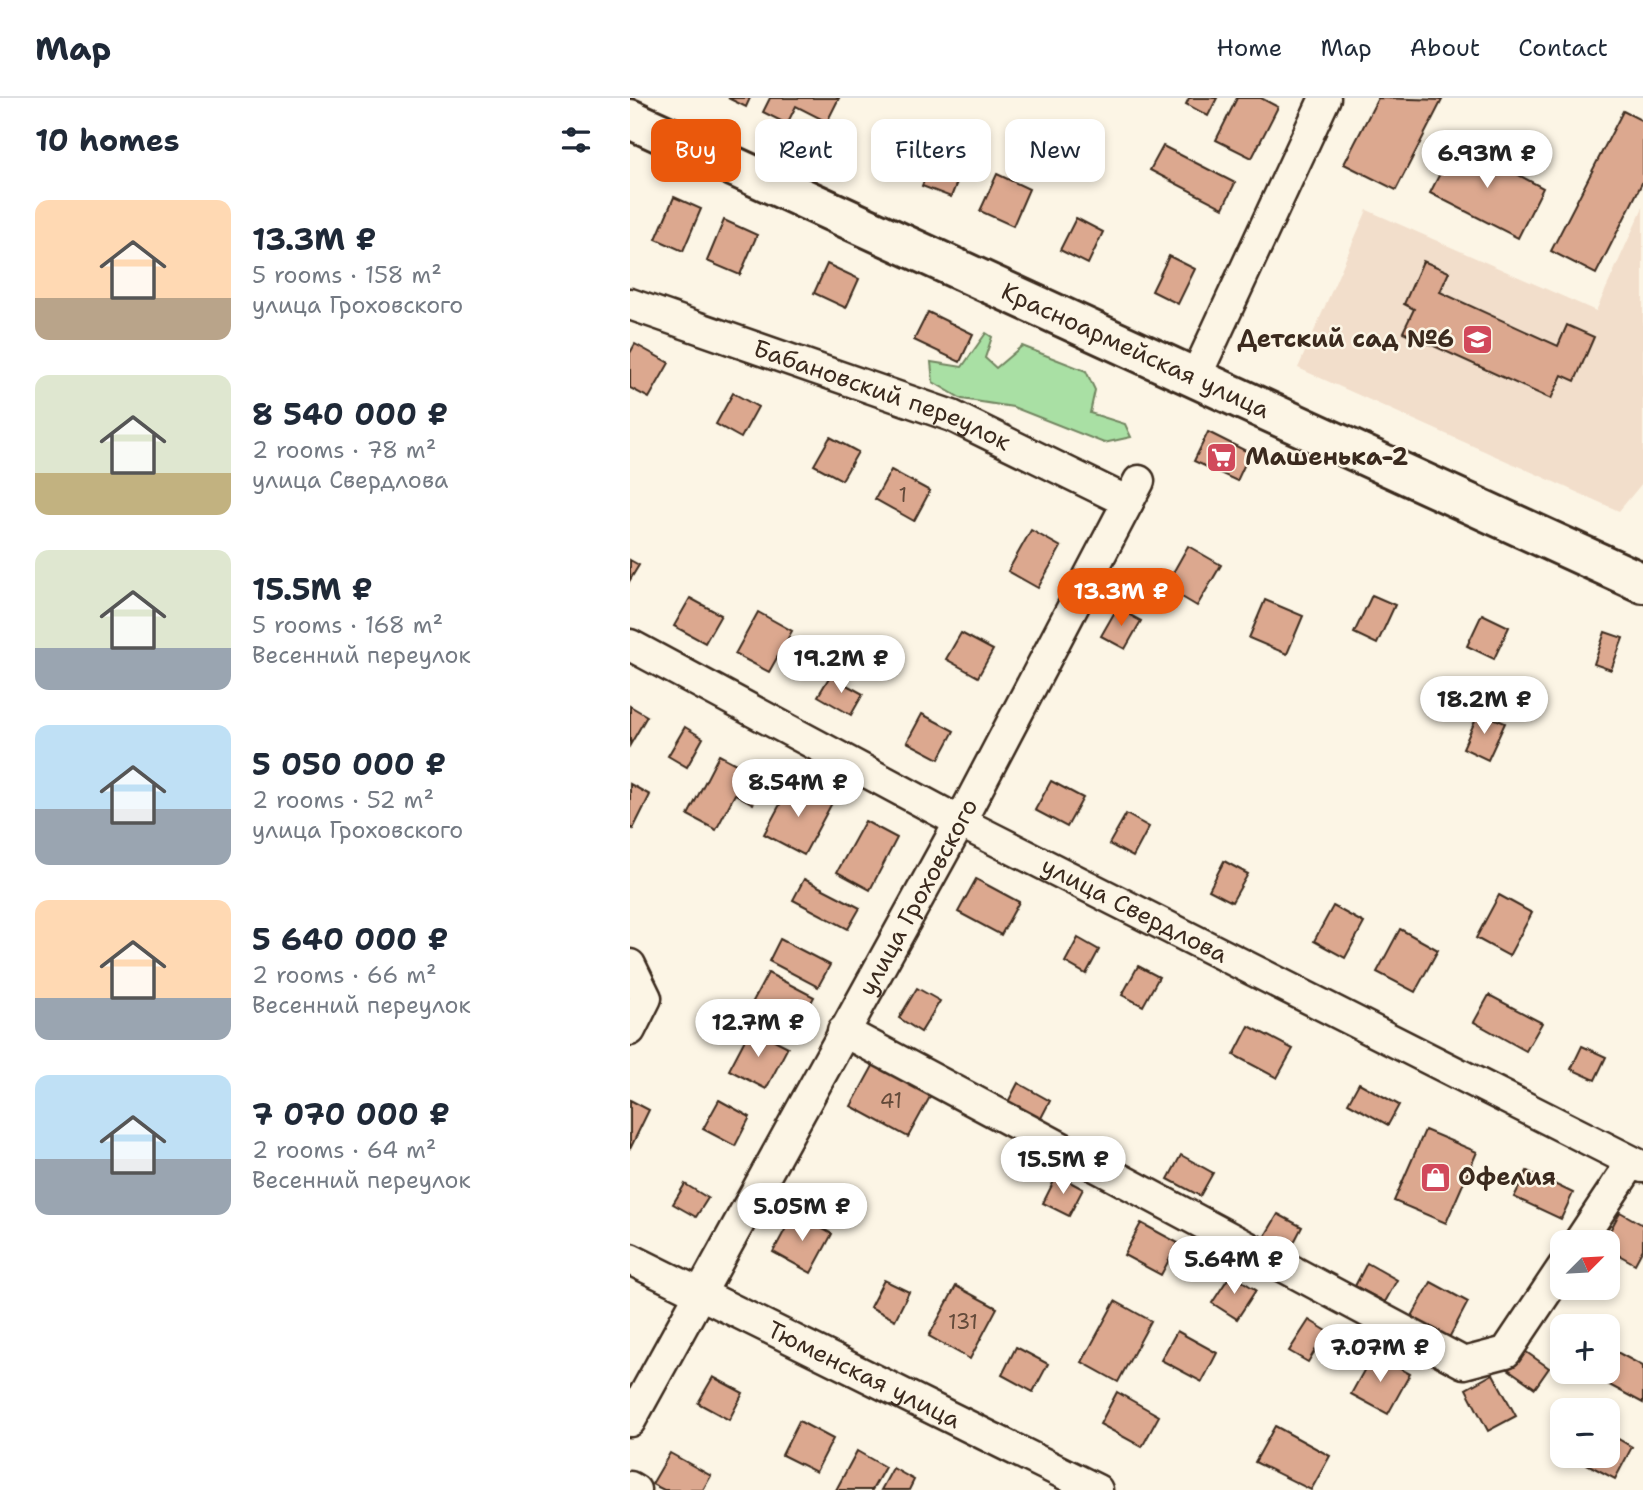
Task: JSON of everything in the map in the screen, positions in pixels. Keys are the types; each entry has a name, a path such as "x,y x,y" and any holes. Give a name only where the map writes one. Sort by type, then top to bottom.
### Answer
{"main road":[{"name":"Красноармейская улица","path":"630,119 1643,583"}],"street":[{"path":"1195,378 1325,98"},
{"name":"Бабановский переулок","path":"630,304 952,416 1133,491"},
{"name":"улица Гроховского","path":"630,1421 698,1293 960,822 1133,491"},
{"name":"улица Свердлова","path":"630,645 960,822 1638,1164"},
{"path":"630,965 646,998 630,1030"},
{"path":"844,1031 1464,1363 1506,1352 1550,1286"},
{"path":"1588,1230 1638,1164"},
{"name":"Тюменская улица","path":"630,1259 1097,1490"},
{"path":"630,1488 635,1490"}],"shaded area":[{"name":"Детский сад №6","path":"1643,207 1643,482 1619,511 1298,368 1367,210 1596,311"}],"green space":[{"path":"986,333 992,337 985,358 996,368 1022,346 1086,371 1095,390 1090,413 1125,424 1131,437 1104,443 1013,407 962,399 933,382 931,362 962,367"}],"building":[{"path":"728,98 750,98 746,107"},
{"path":"770,98 839,98 828,119 821,119 796,106 790,119 777,119 763,112"},
{"path":"1189,98 1217,98 1208,116 1186,104"},
{"path":"1237,98 1261,98 1278,107 1252,158 1216,140"},
{"path":"1378,98 1442,100 1396,190 1344,164"},
{"path":"1623,111 1643,121 1643,181 1596,274 1551,251"},
{"path":"1456,142 1543,188 1518,238 1430,193"},
{"path":"1163,146 1235,183 1223,208 1150,170"},
{"path":"997,174 1005,178 1005,182 1014,182 1029,189 1013,226 980,211"},
{"path":"924,182 957,182 951,197 922,186"},
{"path":"674,197 701,209 683,251 656,239"},
{"path":"1076,218 1103,232 1088,264 1060,250"},
{"path":"724,220 757,235 740,275 707,261"},
{"path":"1169,256 1195,269 1178,304 1152,291"},
{"path":"1423,261 1449,272 1440,292 1558,346 1567,325 1594,337 1575,381 1562,375 1551,399 1403,332 1414,309 1404,304"},
{"path":"827,264 859,279 846,308 814,293"},
{"path":"928,312 973,334 960,362 914,340"},
{"path":"635,344 669,363 649,398 630,388 630,353"},
{"path":"733,393 758,407 741,438 716,424"},
{"name":"Машенька-2","path":"1208,432 1250,453 1237,481 1194,461"},
{"path":"830,437 858,452 842,480 814,465"},
{"path":"891,470 930,491 914,521 875,499"},
{"path":"1031,530 1061,547 1038,588 1008,571"},
{"path":"1188,546 1221,565 1197,606 1165,587"},
{"path":"630,560 639,565 630,580"},
{"path":"1372,595 1395,605 1377,644 1354,633"},
{"path":"690,598 721,615 705,643 674,626"},
{"path":"1265,600 1303,616 1287,654 1249,638"},
{"path":"1117,608 1141,621 1125,649 1101,636"},
{"path":"758,612 792,631 769,672 735,654"},
{"path":"1482,614 1509,627 1494,659 1467,646"},
{"path":"1605,632 1623,638 1611,670 1594,664"},
{"path":"961,633 993,650 978,677 946,659"},
{"path":"830,676 863,694 851,715 818,696"},
{"path":"630,706 647,716 630,745"},
{"path":"1479,712 1505,723 1488,760 1463,748"},
{"path":"922,714 954,731 939,759 907,742"},
{"path":"685,727 703,738 687,767 668,756"},
{"path":"719,755 766,780 753,804 735,794 716,830 688,815"},
{"path":"1051,781 1083,798 1067,827 1035,810"},
{"path":"792,782 832,803 804,855 764,834"},
{"path":"630,784 650,795 633,829 630,827"},
{"path":"1126,814 1149,827 1133,857 1109,844"},
{"path":"865,821 897,838 870,890 837,872"},
{"path":"1224,861 1248,874 1232,902 1209,890"},
{"path":"804,879 860,908 848,929 793,900"},
{"path":"976,879 1019,902 1001,935 958,912"},
{"path":"1499,895 1532,913 1509,956 1476,938"},
{"path":"1333,906 1364,923 1345,958 1314,941"},
{"path":"1400,929 1438,950 1415,992 1377,972"},
{"path":"1078,938 1099,950 1086,974 1065,962"},
{"path":"780,939 830,965 818,987 769,961"},
{"path":"1138,966 1159,977 1143,1006 1122,995"},
{"path":"768,973 814,997 797,1029 751,1005"},
{"path":"917,988 940,1001 921,1032 899,1018"},
{"path":"1489,995 1542,1023 1526,1051 1474,1022"},
{"path":"1249,1026 1293,1049 1277,1078 1234,1055"},
{"path":"751,1028 788,1047 766,1089 729,1070"},
{"path":"1582,1046 1606,1057 1595,1080 1571,1069"},
{"path":"874,1064 931,1095 908,1137 851,1106"},
{"path":"1018,1083 1050,1101 1040,1120 1008,1102"},
{"path":"1359,1083 1399,1105 1388,1125 1348,1103"},
{"path":"630,1100 649,1110 630,1149"},
{"path":"719,1100 750,1117 735,1146 703,1129"},
{"name":"Офелия","path":"1425,1130 1477,1152 1446,1223 1394,1201"},
{"path":"1181,1155 1213,1173 1200,1196 1168,1179"},
{"path":"1527,1171 1573,1193 1561,1219 1514,1197"},
{"path":"1057,1175 1083,1189 1069,1216 1043,1203"},
{"path":"685,1184 708,1198 696,1217 673,1204"},
{"path":"1620,1212 1643,1225 1643,1249 1635,1264 1620,1256 1620,1230 1610,1230"},
{"path":"794,1213 832,1234 811,1273 773,1252"},
{"path":"1278,1214 1302,1227 1290,1250 1265,1236"},
{"path":"1141,1223 1178,1243 1161,1275 1124,1255"},
{"path":"1367,1263 1397,1280 1385,1302 1355,1286"},
{"path":"1231,1274 1256,1290 1237,1319 1212,1303"},
{"path":"884,1280 909,1292 895,1320 870,1307"},
{"path":"1431,1282 1468,1302 1449,1338 1411,1318"},
{"path":"956,1286 997,1308 970,1359 929,1336"},
{"path":"1115,1301 1151,1321 1118,1382 1082,1362"},
{"path":"1309,1320 1327,1331 1308,1362 1289,1351"},
{"path":"1177,1331 1217,1353 1202,1382 1161,1360"},
{"path":"1016,1347 1048,1364 1033,1392 1002,1375"},
{"path":"1522,1349 1549,1368 1535,1388 1508,1369"},
{"path":"1373,1354 1410,1374 1388,1414 1351,1394"},
{"path":"1620,1354 1643,1366 1643,1403 1607,1384 1620,1384"},
{"path":"1493,1374 1516,1416 1488,1431 1466,1389"},
{"path":"713,1377 743,1393 729,1420 698,1403"},
{"path":"1117,1392 1159,1416 1142,1447 1100,1424"},
{"path":"799,1421 833,1439 816,1472 782,1455"},
{"path":"1275,1426 1330,1456 1311,1490 1255,1462"},
{"path":"1620,1440 1632,1447 1615,1479 1594,1468 1620,1468"},
{"path":"857,1451 885,1467 872,1490 836,1490"},
{"path":"670,1453 711,1476 703,1490 664,1490 652,1484"},
{"path":"893,1468 914,1480 909,1490 881,1490"}],"place":[{"name":"Детский сад №6","path":"1477,339"},
{"name":"Машенька-2","path":"1222,457"},
{"name":"Офелия","path":"1435,1177"}]}
